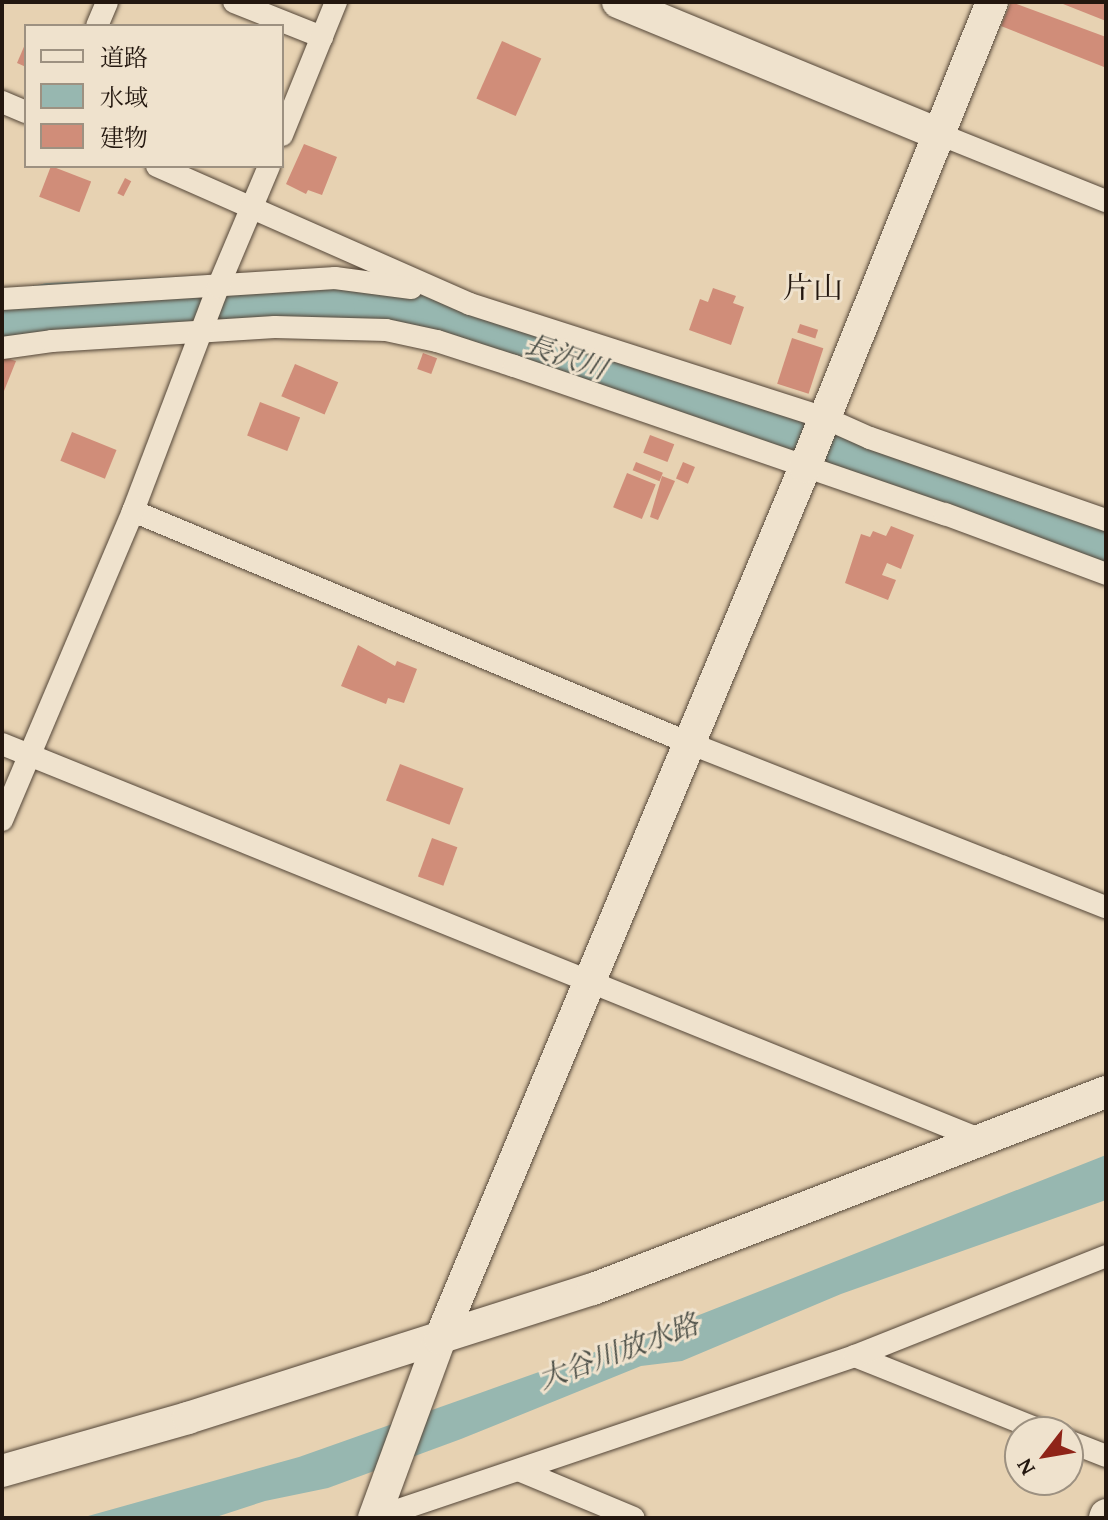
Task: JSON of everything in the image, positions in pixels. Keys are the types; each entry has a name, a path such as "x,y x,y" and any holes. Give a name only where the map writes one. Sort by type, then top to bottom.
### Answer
{"street":[{"path":"98,24 107,2"},
{"path":"234,2 322,37"},
{"path":"287,107 336,2"},
{"path":"618,2 1106,201"},
{"path":"374,1518 440,1339 824,423 992,2"},
{"path":"2,102 24,111"},
{"path":"162,168 470,304"},
{"path":"2,820 133,511 199,334 268,168"},
{"path":"2,299 165,286 218,287 335,278 408,287 470,304 1106,520"},
{"path":"2,348 52,341 329,327 386,330 437,341 807,464 1106,574"},
{"path":"133,511 689,743 1106,907"},
{"path":"2,744 984,1141"},
{"path":"2,1471 188,1418 593,1289 1106,1092"},
{"path":"374,1518 855,1356 1106,1256"},
{"path":"855,1356 1005,1416"},
{"path":"1084,1447 1106,1456"},
{"path":"521,1471 634,1518"}],"water":[{"name":"大谷川放水路","path":"1106,1155 1106,1200 841,1294 682,1361 641,1366 461,1439 328,1488 265,1501 213,1518 81,1518 299,1457 480,1393 699,1315"}],"building":[{"path":"1011,2 1106,37 1104,67 1001,26"},
{"path":"1058,2 1106,2 1106,21"},
{"path":"502,41 541,58 516,116 476,99"},
{"path":"24,47 24,66 17,63"},
{"path":"304,144 337,157 322,195 308,190 306,194 286,184"},
{"path":"50,168 91,181 79,212 39,197"},
{"path":"125,178 131,181 124,196 117,193"},
{"path":"713,288 736,296 733,303 744,307 731,345 689,330 700,299 708,302"},
{"path":"800,324 818,330 815,338 797,333"},
{"path":"792,338 823,348 809,394 777,384"},
{"path":"423,353 437,358 431,374 417,369"},
{"path":"2,357 16,361 2,396"},
{"path":"295,364 338,382 325,415 281,396"},
{"path":"260,402 300,417 287,451 247,436"},
{"path":"72,432 117,450 105,479 60,461"},
{"path":"650,435 674,444 667,462 643,453"},
{"path":"636,462 663,473 660,481 633,470"},
{"path":"683,462 695,467 688,484 676,479"},
{"path":"627,473 656,485 642,519 613,507"},
{"path":"662,476 675,481 658,520 650,517"},
{"path":"891,526 914,535 901,569 887,563 882,575 896,580 888,600 845,583 861,534 870,537 873,531 886,536"},
{"path":"358,645 395,666 397,661 417,669 404,703 388,698 386,704 341,686"},
{"path":"400,764 463,788 450,825 386,800"},
{"path":"432,838 457,847 443,886 418,877"}],"waterway":[{"name":"長沢川","path":"2,318 50,309 316,296 379,301 441,315 507,336 838,448 1106,550"}],"district":[{"name":"片山","path":"813,287"}]}
